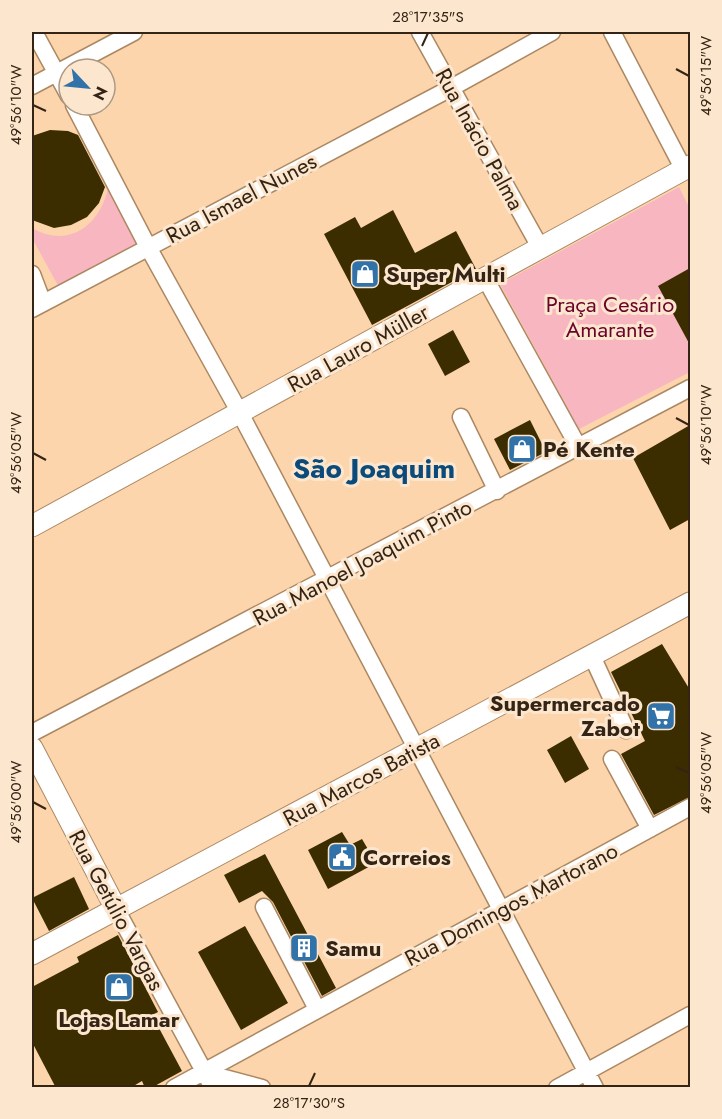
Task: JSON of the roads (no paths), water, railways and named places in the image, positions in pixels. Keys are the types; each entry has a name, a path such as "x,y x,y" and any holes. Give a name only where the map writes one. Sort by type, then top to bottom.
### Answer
{"main road":[{"name":"Rua Lauro Müller","path":"32,526 540,247 688,172"},
{"name":"Rua Marcos Batista","path":"32,954 690,603"},
{"name":"Rua Getúlio Vargas","path":"32,748 116,909"}],"street":[{"path":"34,32 56,72"},
{"path":"32,86 134,32"},
{"name":"Rua Inácio Palma","path":"420,32 540,247"},
{"name":"Rua Ismael Nunes","path":"37,306 452,88 552,32"},
{"path":"612,32 688,172"},
{"path":"80,117 148,247 240,412 595,1088"},
{"path":"32,274 37,306"},
{"path":"485,278 579,448"},
{"name":"Rua Manoel Joaquim Pinto","path":"32,733 690,388"},
{"path":"461,417 497,491"},
{"path":"592,656 626,730"},
{"path":"612,759 650,829"},
{"name":"Rua Domingos Martorano","path":"174,1088 690,807"},
{"path":"264,907 317,1009"},
{"name":"Rua Getúlio Vargas","path":"116,909 202,1072 213,1088"},
{"path":"557,1088 690,1015"},
{"path":"202,1072 243,1085 262,1088"}],"place":[{"name":"Super Multi","path":"365,274"},
{"name":"Pé Kente","path":"522,449"},
{"name":"Supermercado Zabot","path":"661,716"},
{"name":"Correios","path":"342,857"},
{"name":"Samu","path":"304,948"},
{"name":"Lojas Lamar","path":"119,987"}],"district":[{"name":"São Joaquim","path":"374,468"}],"park label":[{"name":"Praça Cesário Amarante","path":"610,316"}]}
